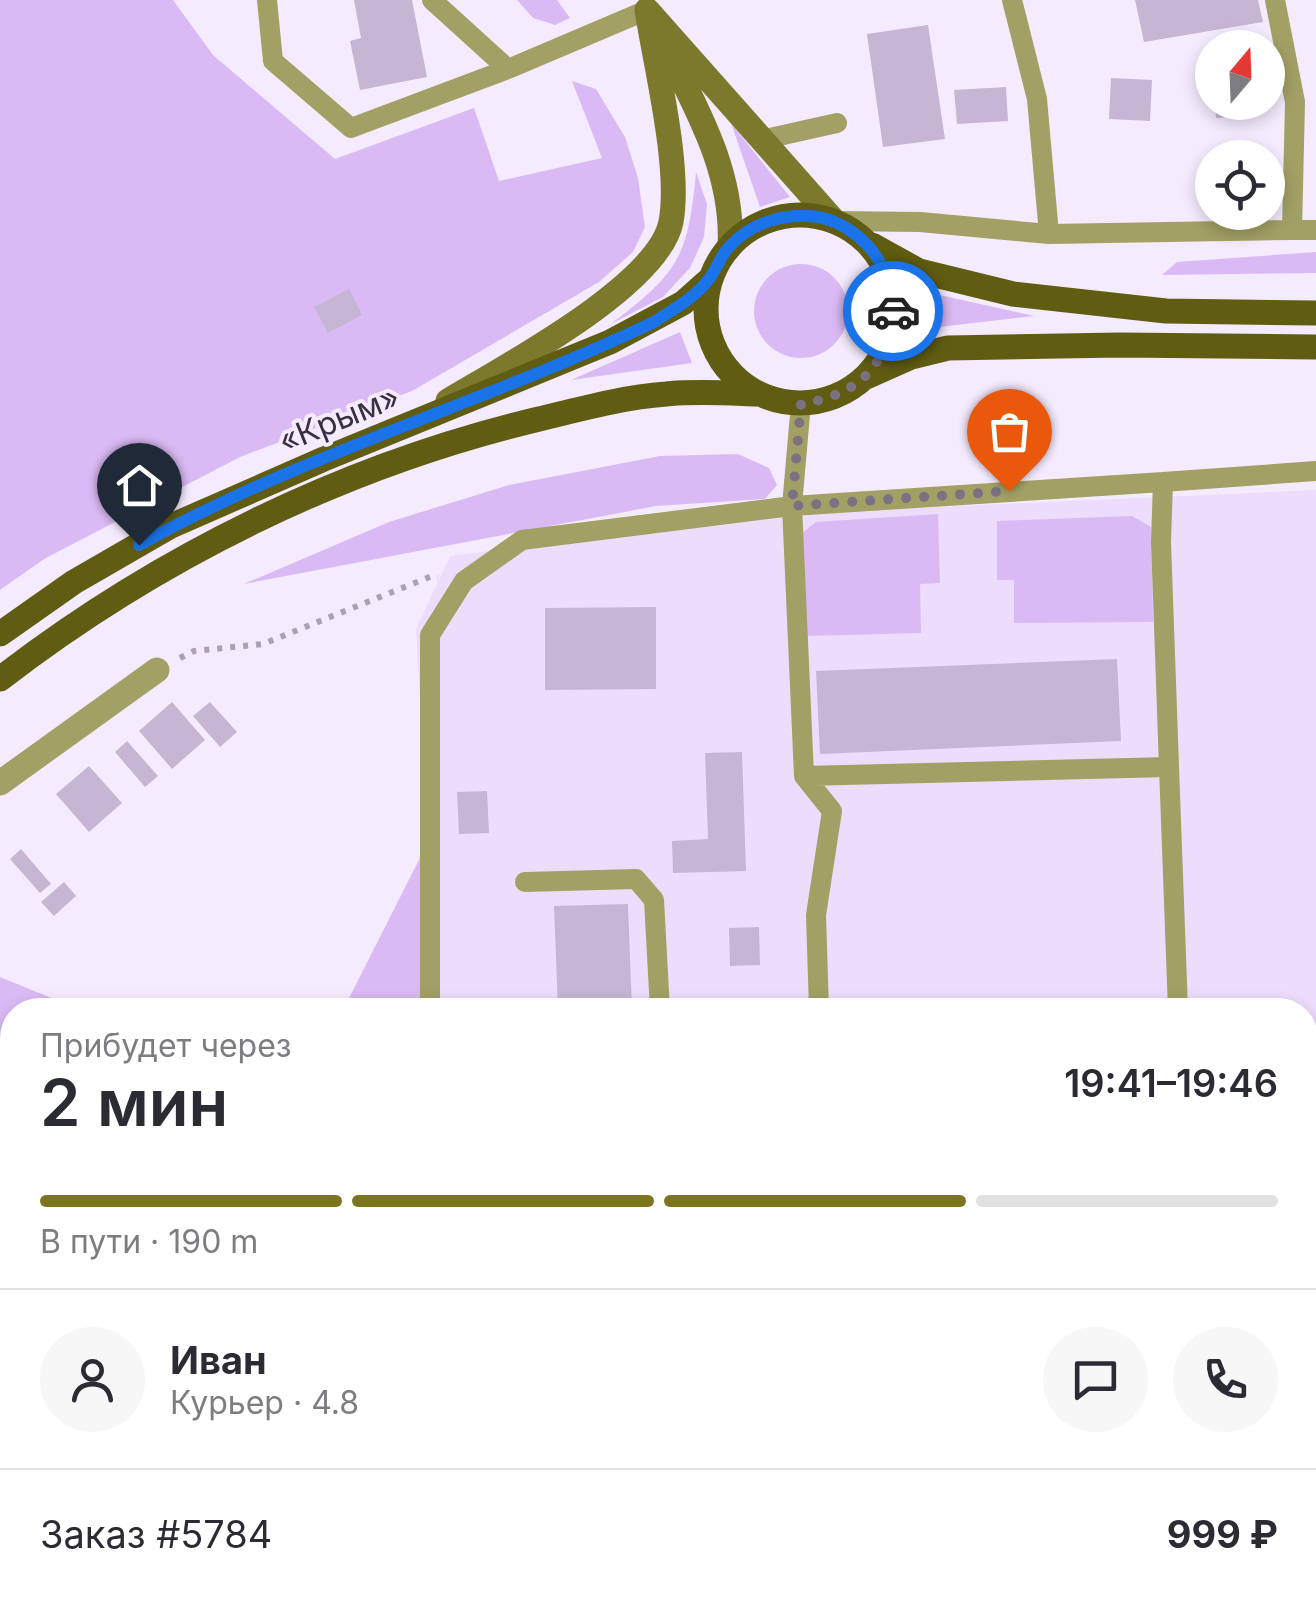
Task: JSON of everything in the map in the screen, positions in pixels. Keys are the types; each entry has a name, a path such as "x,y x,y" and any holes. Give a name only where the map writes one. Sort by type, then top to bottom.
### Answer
{"main road":[{"path":"643,5 834,222"},
{"path":"643,5 712,142 728,194 730,246"},
{"path":"403,429 588,312 632,280 655,256 670,226 674,188 643,5"},
{"name":"«Крым»","path":"0,634 74,582 172,526 654,322 710,279 730,246 754,227 778,218 804,215 834,222 864,240 880,260 890,283 894,308 891,332 866,377"},
{"path":"864,240 919,271 1013,294 1166,311 1316,313"},
{"name":"«Крым»","path":"710,279 705,311 720,360 736,380 758,394 801,404"},
{"path":"801,404 836,395 910,357 948,348 1316,347"},
{"path":"0,679 67,627 166,568 252,522 410,456 486,431 663,394 758,394"}],"street":[{"path":"0,783 157,670"}],"lane":[{"path":"267,0 273,60 351,128 508,70 643,5"},
{"path":"432,0 508,70"},
{"path":"1012,0 1037,99 1049,234"},
{"path":"1275,0 1296,102 1292,230"},
{"path":"762,140 837,124"},
{"path":"834,222 920,222 1049,234 1316,230"},
{"path":"801,404 792,506 804,776 832,811 816,915 819,998"},
{"path":"430,998 430,635 464,581 522,540 792,506 1316,471"},
{"path":"1163,482 1178,998"},
{"path":"804,776 1169,766"},
{"path":"525,882 636,878 654,900 659,998"}],"path":[{"path":"157,670 194,652 262,644 432,576 464,581"}],"shaded area":[{"path":"0,0 173,0 213,55 335,159 474,108 499,181 602,158 572,81 596,89 625,137 638,178 645,227 633,252 599,282 412,391 240,457 44,559 0,590"},
{"path":"517,0 557,0 570,18 555,25 533,18"},
{"path":"731,123 790,197 760,207"},
{"path":"696,172 707,204 704,237 690,268 663,297 611,324 652,290 676,260 689,224"},
{"path":"1316,252 1316,273 1162,275 1177,262"},
{"path":"801,264 819,268 834,278 844,293 848,311 844,329 834,344 819,354 801,358 783,354 768,344 758,329 754,311 758,293 768,278 783,268"},
{"path":"913,289 1034,316 914,330"},
{"path":"680,332 692,363 571,380"},
{"path":"738,454 769,468 777,485 765,499 656,506 244,584 389,522 509,485 660,456"},
{"path":"1316,490 1316,998 437,998 416,629 450,556 780,514"},
{"path":"938,514 940,583 920,584 921,633 806,636 802,533 816,522"},
{"path":"1132,516 1151,527 1153,622 1014,623 1014,580 997,580 997,521"},
{"path":"428,842 437,998 349,998"},
{"path":"0,977 52,998 0,998"}],"building":[{"path":"354,0 412,0 427,77 360,90 350,41 361,38"},
{"path":"1135,0 1258,0 1263,22 1195,30 1195,33 1144,42"},
{"path":"928,25 945,139 883,147 867,34"},
{"path":"1111,78 1152,80 1150,121 1109,119"},
{"path":"1006,87 1008,121 957,124 954,90"},
{"path":"349,289 362,315 328,333 314,307"},
{"path":"656,607 656,689 545,690 545,608"},
{"path":"1117,659 1121,741 820,754 816,671"},
{"path":"172,702 205,740 172,769 139,731"},
{"path":"210,702 237,732 220,747 193,716"},
{"path":"127,741 158,776 145,787 115,752"},
{"path":"742,752 746,871 673,873 672,841 708,839 705,753"},
{"path":"89,766 122,803 89,832 56,794"},
{"path":"487,791 489,833 459,834 457,792"},
{"path":"21,849 51,884 40,893 10,859"},
{"path":"64,882 76,896 54,916 41,902"},
{"path":"628,904 632,998 558,998 554,906"},
{"path":"759,927 760,965 730,966 729,928"}],"way so far":[{"path":"893,311 891,332 882,354 866,377 825,400 801,404 792,506 1009,491"}],"route":[{"path":"139,545 172,526 324,459 654,322 710,279 730,246 754,227 778,218 804,215 834,222 864,240 880,260 890,283 893,311"}]}
